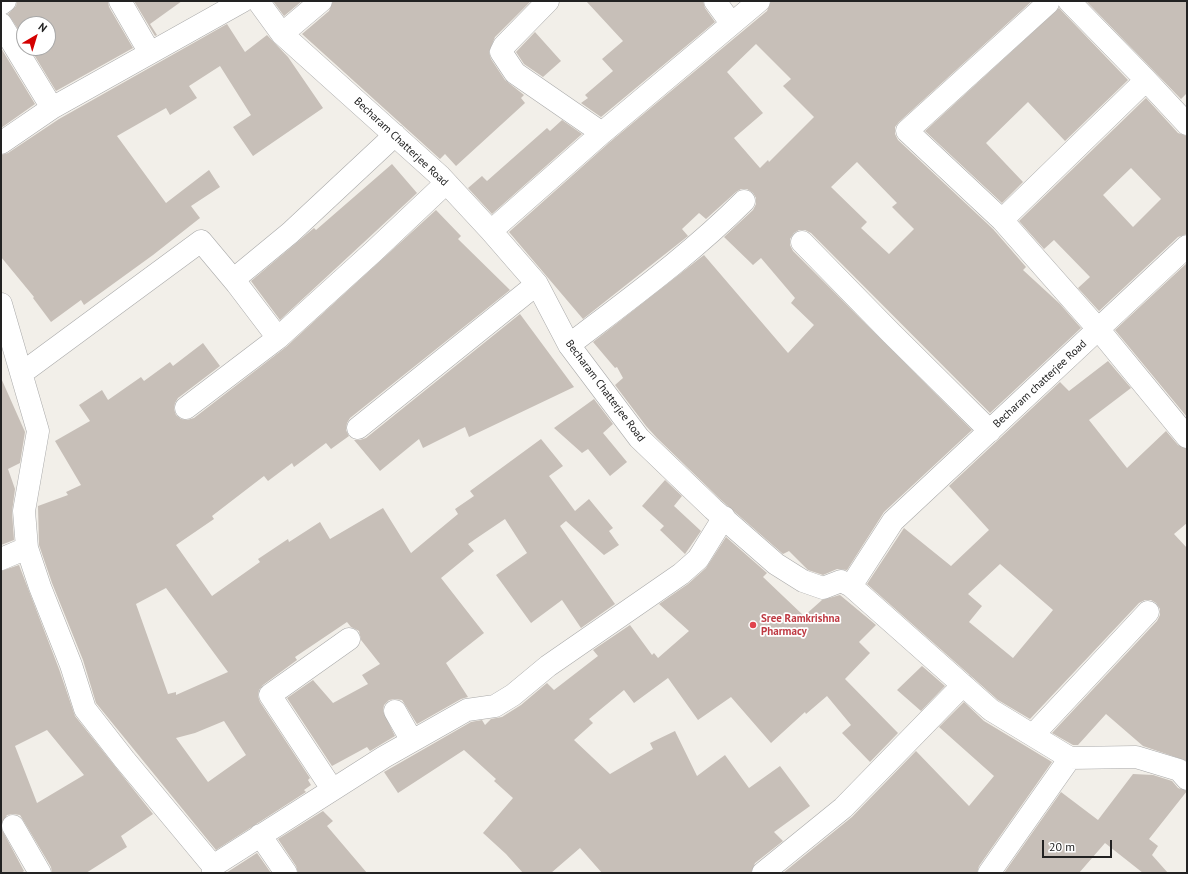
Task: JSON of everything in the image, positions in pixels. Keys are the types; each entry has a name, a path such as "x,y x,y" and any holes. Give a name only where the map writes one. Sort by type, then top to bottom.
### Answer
{"street":[{"path":"1,4 4,1"},
{"path":"120,1 150,53"},
{"path":"1,143 52,108 243,1"},
{"name":"Becharam Chatterjee Road","path":"258,1 282,34 446,183 491,231 537,284 569,345 639,438 713,509 724,517 776,564 803,581 823,588 841,580 851,586"},
{"path":"282,34 321,1"},
{"path":"548,1 504,46 501,52 515,73 602,133"},
{"path":"715,1 731,23"},
{"path":"491,231 602,133 759,1"},
{"path":"1069,1 1186,120"},
{"path":"1051,2 907,131 1002,220 1099,330 1187,437"},
{"path":"1,24 52,108"},
{"path":"1002,220 1146,80"},
{"path":"237,284 239,275 290,233 394,135"},
{"path":"186,408 278,338 373,252 446,183"},
{"path":"569,345 646,288 715,230 744,201"},
{"path":"22,373 201,240 278,338"},
{"path":"802,242 990,431"},
{"name":"Becharam chatterjee Road","path":"851,586 893,521 1099,330 1187,246"},
{"path":"358,428 537,284"},
{"path":"1,304 38,431 24,511 27,548 40,587 71,665 85,709 124,760 213,870 260,835 332,789 412,741 467,710 495,706 513,695 564,655 661,590 698,559 724,517"},
{"path":"1,559 27,548"},
{"path":"851,586 991,710 1070,758 1136,757 1179,770 1187,779"},
{"path":"1033,736 1148,612"},
{"path":"332,789 270,695 348,639"},
{"path":"763,873 843,808 963,685"},
{"path":"394,711 412,741"},
{"path":"988,873 1070,758"},
{"path":"13,826 40,873"},
{"path":"260,835 286,873"}],"building":[{"path":"17,1 108,1 109,7 133,48 56,91 35,56 56,56 56,16 16,16 16,26 8,14 16,6"},
{"path":"134,1 182,1 150,24 157,35 155,36"},
{"path":"273,1 302,1 284,16"},
{"path":"333,1 531,1 495,37 489,52 491,59 505,80 524,95 521,98 525,103 456,166 445,154 440,159 302,34 329,11"},
{"path":"586,1 703,1 705,8 715,22 601,117 581,103 588,98 585,95 613,71 602,59 623,41"},
{"path":"771,1 1032,1 899,122 895,127 895,134 898,140 993,229 1026,267 1023,270 1060,304 1081,328 990,413 811,233 805,230 799,230 794,233 790,239 790,245 793,251 972,430 884,512 847,570 837,569 823,575 808,570 789,551 783,554 721,500 657,438 615,385 623,378 617,367 615,368 593,342 704,255 788,353 814,325 791,303 795,298 761,258 753,265 724,237 753,210 756,204 756,198 753,193 747,189 741,189 706,219 699,213 682,229 688,236 583,319 509,232 610,142 767,11","holes":["756,44 791,79 783,86 814,117 769,162 768,160 760,168 734,138 763,113 727,72","857,162 897,203 892,207 914,229 889,254 861,228 867,222 831,187"]},
{"path":"1086,1 1187,1 1187,93 1181,99"},
{"path":"1059,8 1128,80 1065,141 1028,102 986,143 1023,182 1002,203 925,131"},
{"path":"227,24 245,52 267,35 288,57 323,108 253,156 233,127 251,115 220,66 189,86 197,98 170,115 166,108 117,136 166,203 209,170 220,187 191,206 200,218 153,255 84,305 81,300 51,322 33,298 34,297 1,257 1,155 8,153 59,119"},
{"path":"535,32 561,61 543,77 524,64 516,52"},
{"path":"1,48 35,104 1,128"},
{"path":"1146,98 1178,133 1187,136 1187,234 1178,237 1099,311 1078,288 1090,277 1054,240 1044,249 1019,221","holes":["1131,168 1161,199 1133,227 1103,195"]},
{"path":"562,120 582,134 492,214 468,188 482,176 487,181 547,128 550,131"},
{"path":"392,164 417,193 280,320 251,281 314,228 316,230"},
{"path":"436,210 461,236 458,239 510,290 350,418 347,423 346,430 349,436 331,449 326,443 294,467 292,463 268,481 264,476 212,516 214,519 176,545 212,596 260,562 258,559 288,539 289,542 320,522 330,539 383,508 411,553 458,514 455,509 474,496 470,491 541,439 563,466 549,476 575,511 589,499 613,528 609,531 619,545 604,555 566,521 560,526 615,604 581,628 562,600 531,623 496,575 527,553 505,519 468,544 474,551 441,578 484,633 446,663 468,697 461,699 417,724 402,700 389,700 384,705 383,711 395,736 370,751 367,747 332,766 287,698 313,680 333,703 368,684 362,675 380,664 361,640 359,631 351,627 347,622 295,657 297,660 263,685 259,690 258,696 260,702 310,778 308,780 311,785 304,790 306,792 216,850 96,703 83,660 52,583 39,545 38,506 68,495 66,492 81,485 55,441 90,421 79,405 102,390 108,400 141,377 144,381 170,362 173,366 203,343 220,366 178,398 174,409 176,415 181,419 187,420 194,418 286,347","holes":["166,588 228,672 176,695 176,692 168,694 136,604","224,721 246,755 208,782 176,738 195,733"]},
{"path":"1187,263 1187,417 1115,330"},
{"path":"520,314 574,387 469,437 465,427 423,448 419,439 380,471 354,440 366,438"},
{"path":"1108,361 1131,388 1089,420 1127,468 1166,431 1178,445 1187,449 1187,523 1174,534 1187,548 1187,761 1143,746 1106,714 1078,745 1073,745 1052,733 1157,621 1160,615 1160,609 1156,603 1151,600 1145,600 1139,603 1030,719 998,700 867,584 904,528 951,566 989,530 949,486 1060,382 1069,391","holes":["1000,564 1053,610 1013,658 969,622 982,606 968,594"]},
{"path":"1,378 25,432 20,463 8,469 15,489 12,512 14,540 1,545"},
{"path":"594,399 613,424 603,433 627,462 610,476 588,449 582,453 554,428"},
{"path":"665,480 682,496 674,506 701,531 685,554 660,530 664,526 642,506"},
{"path":"726,537 767,573 763,577 804,616 822,600 840,595 876,625 859,642 870,653 845,679 898,733 870,762 842,733 851,725 827,696 806,714 805,712 771,743 731,697 698,720 668,678 634,703 624,690 589,719 593,723 574,740 610,774 653,749 650,743 675,731 697,776 725,755 749,788 780,766 810,806 774,832 783,841 755,863 751,873 602,873 580,848 551,873 523,873 506,854 483,833 513,798 494,781 496,779 464,750 398,793 384,772 471,722 482,720 485,725 491,719 502,717 521,705 547,683 554,690 598,656 593,650 630,625 652,655 654,653 658,658 689,631 659,604 688,584 706,568"},
{"path":"19,565 59,669 75,716 153,814 121,836 127,847 86,873 52,873 51,867 20,815 7,815 1,824 1,571","holes":["47,730 84,775 37,803 15,746"]},
{"path":"922,666 945,686 921,711 897,690"},
{"path":"964,702 984,721 1052,762 979,866 977,873 783,873 852,817 916,751 969,806 994,776 939,727"},
{"path":"1133,774 1153,775 1172,781 1178,788 1187,791 1149,839 1158,846 1152,855 1168,873 1143,873 1105,843 1079,873 1004,873 1061,792 1098,820"},
{"path":"323,811 333,821 327,826 367,873 298,873 296,866 278,839"},
{"path":"1,828 24,871 21,873 1,873"},
{"path":"257,853 271,873 226,873"}],"place":[{"name":"Sree Ramkrishna Pharmacy","path":"753,625"}]}
